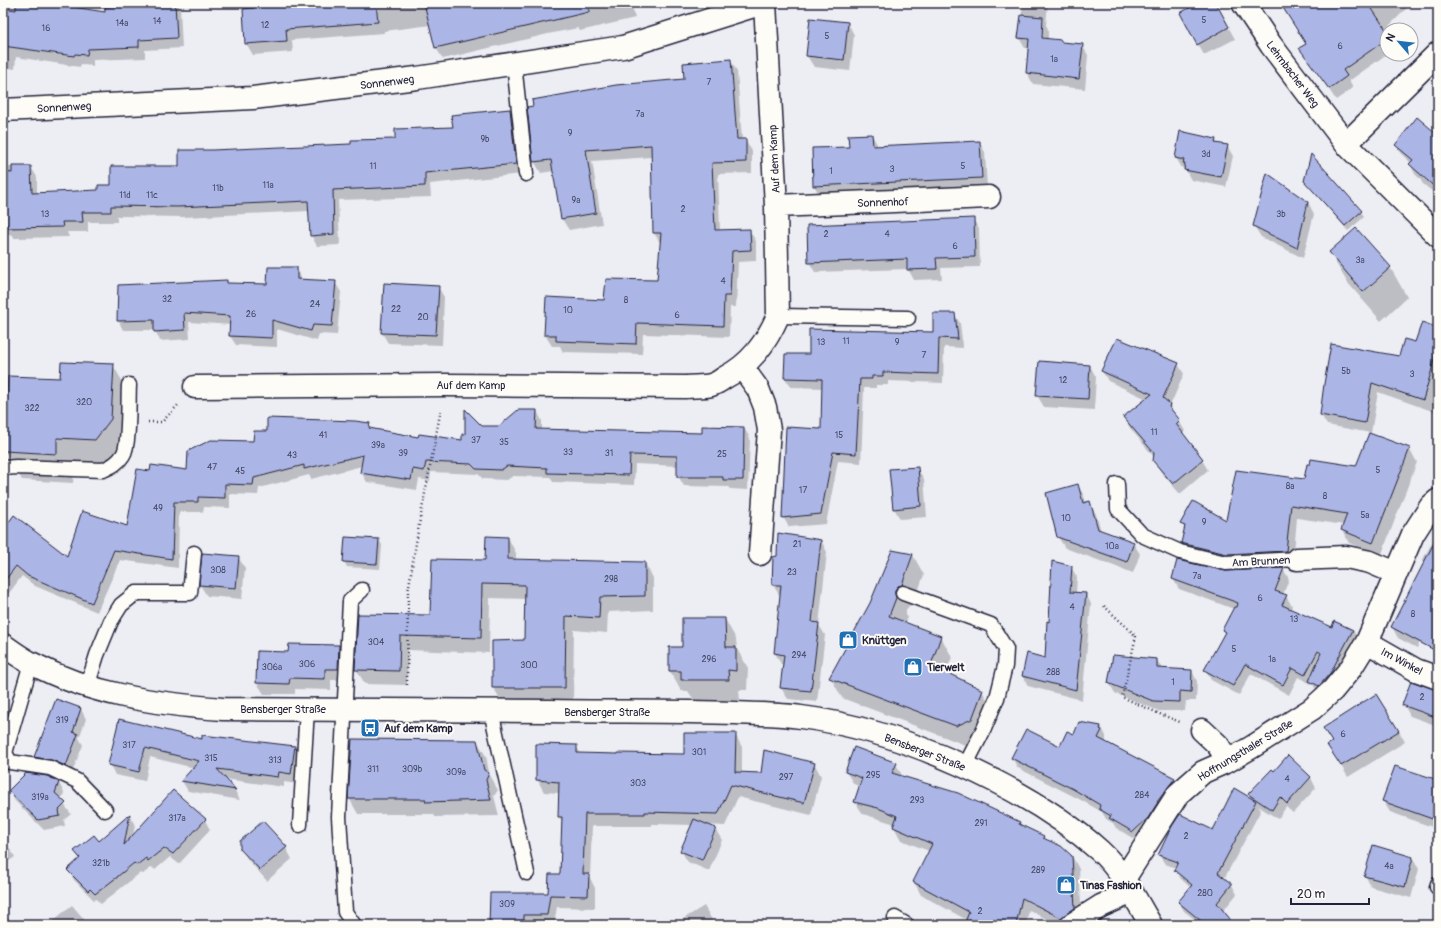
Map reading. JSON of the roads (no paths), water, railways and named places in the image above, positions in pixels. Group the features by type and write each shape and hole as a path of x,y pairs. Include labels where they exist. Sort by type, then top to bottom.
{"street":[{"name":"Sonnenweg","path":"3,110 253,98 417,78 623,47 764,3"},
{"name":"Auf dem Kamp","path":"195,387 446,385 670,387 711,385 742,367 753,358 763,345 778,316 776,206 764,3"},
{"name":"Lehmbacher Weg","path":"1243,3 1270,45 1346,144 1438,236"},
{"path":"1346,144 1438,53"},
{"name":"Sonnenhof","path":"776,206 989,198"},
{"path":"742,367 758,389 765,407 769,430 760,554"},
{"name":"Hoffnungsthaler Straße","path":"1128,886 1178,794 1203,772 1228,761 1312,709 1333,690 1351,668 1367,642 1413,534 1431,506 1438,500"},
{"name":"Am Brunnen","path":"1297,559 1346,557 1370,562 1396,573"},
{"name":"Im Winkel","path":"1367,642 1416,670 1438,678"},
{"name":"Bensberger Straße","path":"3,645 31,663 87,687 127,697 176,705 223,709 700,712 799,717 830,721 873,732 965,766 1012,791 1059,819 1102,852 1128,886 1152,925"},
{"path":"1202,730 1218,745 1228,761"},
{"path":"1071,925 1101,906 1128,886"}],"lane":[{"path":"514,64 526,174"},
{"path":"778,316 908,318"},
{"path":"3,468 16,467 103,470 116,464 124,454 127,444 129,385"},
{"name":"Am Brunnen","path":"1117,484 1118,509 1122,514 1142,535 1180,552 1226,563 1297,559"},
{"path":"87,687 97,655 111,621 122,605 136,593 190,593 194,553"},
{"path":"354,925 345,912 339,817 350,601 362,590"},
{"path":"903,593 990,625 1006,649 1005,666 997,698 983,731 965,766"},
{"path":"31,663 6,753 10,762 50,768 77,781 105,810"},
{"path":"300,825 307,709"},
{"path":"491,711 527,873"}],"place":[{"name":"Knüttgen","path":"848,640"},
{"name":"Tierwelt","path":"913,667"},
{"name":"Auf dem Kamp","path":"370,728"},
{"name":"Tinas Fashion","path":"1066,885"}]}
